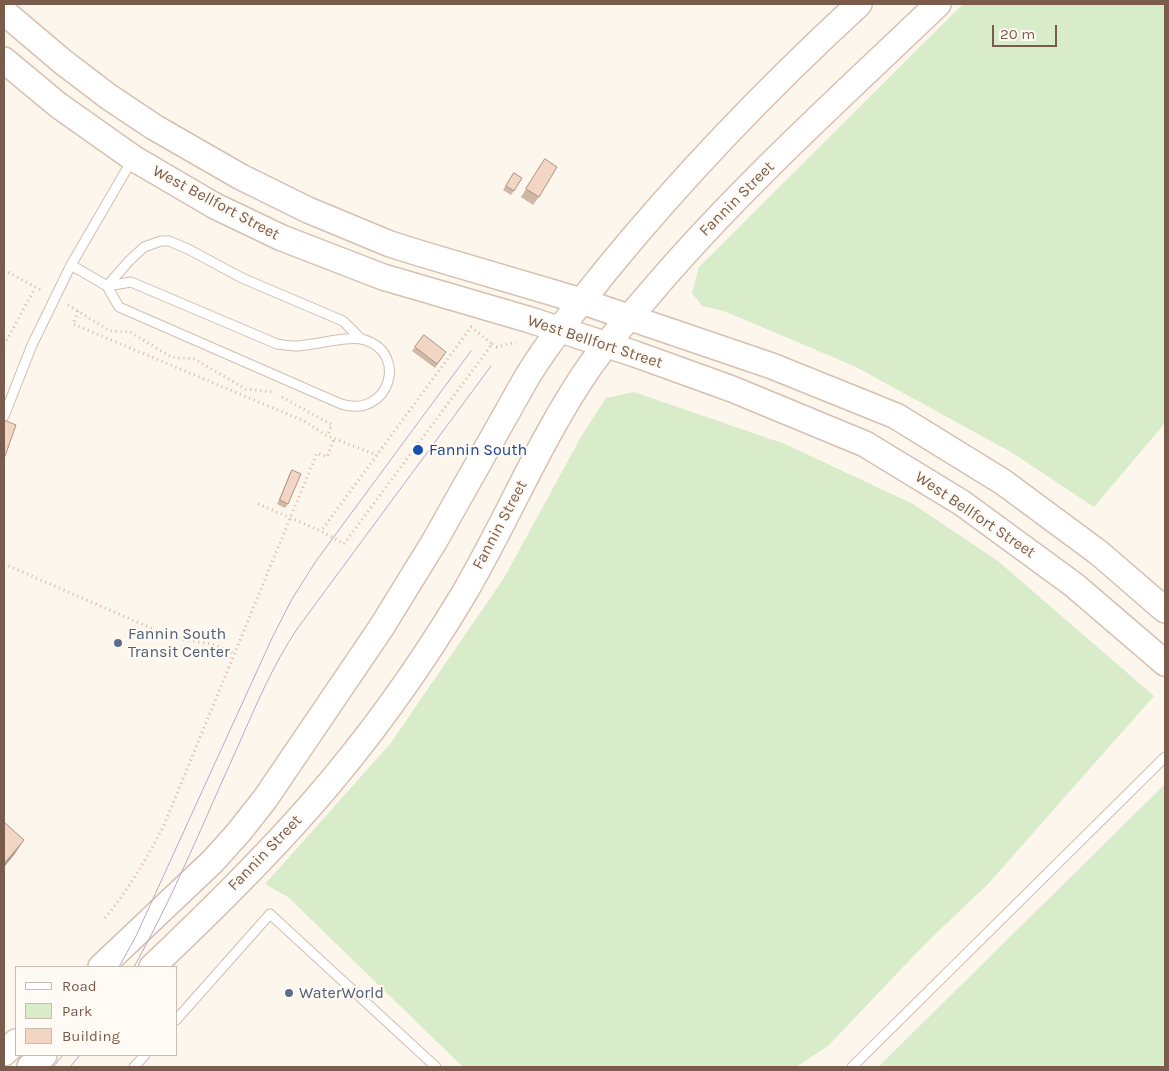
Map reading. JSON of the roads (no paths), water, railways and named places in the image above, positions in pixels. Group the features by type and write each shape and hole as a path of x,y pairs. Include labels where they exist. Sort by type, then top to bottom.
{"main road":[{"name":"Fannin Street","path":"102,966 213,861 265,799 381,628 434,542 513,399 538,358 581,301 666,199 768,92 859,4"},
{"name":"Fannin Street","path":"153,966 258,862 310,806 358,747 401,689 462,596 562,412 607,345 693,244 731,204 938,4"},
{"name":"West Bellfort Street","path":"4,12 70,67 154,128 266,191 346,226 422,254 630,317 777,368 896,416 1003,482 1099,553 1165,610"},
{"name":"West Bellfort Street","path":"4,60 58,105 133,158 215,206 250,224 311,251 392,280 559,329 732,389 865,444 962,502 1074,585 1165,663"},
{"path":"133,158 154,128"},
{"path":"4,1053 15,1043"},
{"path":"30,1067 43,1056"}],"lane":[{"path":"4,416 32,345 71,265 133,158"},
{"path":"107,286 128,261 144,247 161,241 169,242 188,249 242,278 342,321 361,339"},
{"path":"71,265 107,286 119,307 351,408 374,401 388,384 390,369 384,354 373,343 361,339 296,346 277,344 131,282 107,286"},
{"path":"852,1067 1165,757"},
{"path":"178,1018 270,914 436,1067"},
{"path":"134,1067 144,1056"}],"tram line":[{"path":"120,966 136,936 273,636 292,599 316,561 471,351"},
{"path":"135,966 176,885 258,700 288,643 491,366"},
{"path":"53,1067 62,1056"},
{"path":"70,1067 79,1056"}],"place":[{"name":"Fannin South","path":"418,450"},
{"name":"Fannin South Transit Center","path":"118,643"},
{"name":"WaterWorld","path":"289,993"}]}
